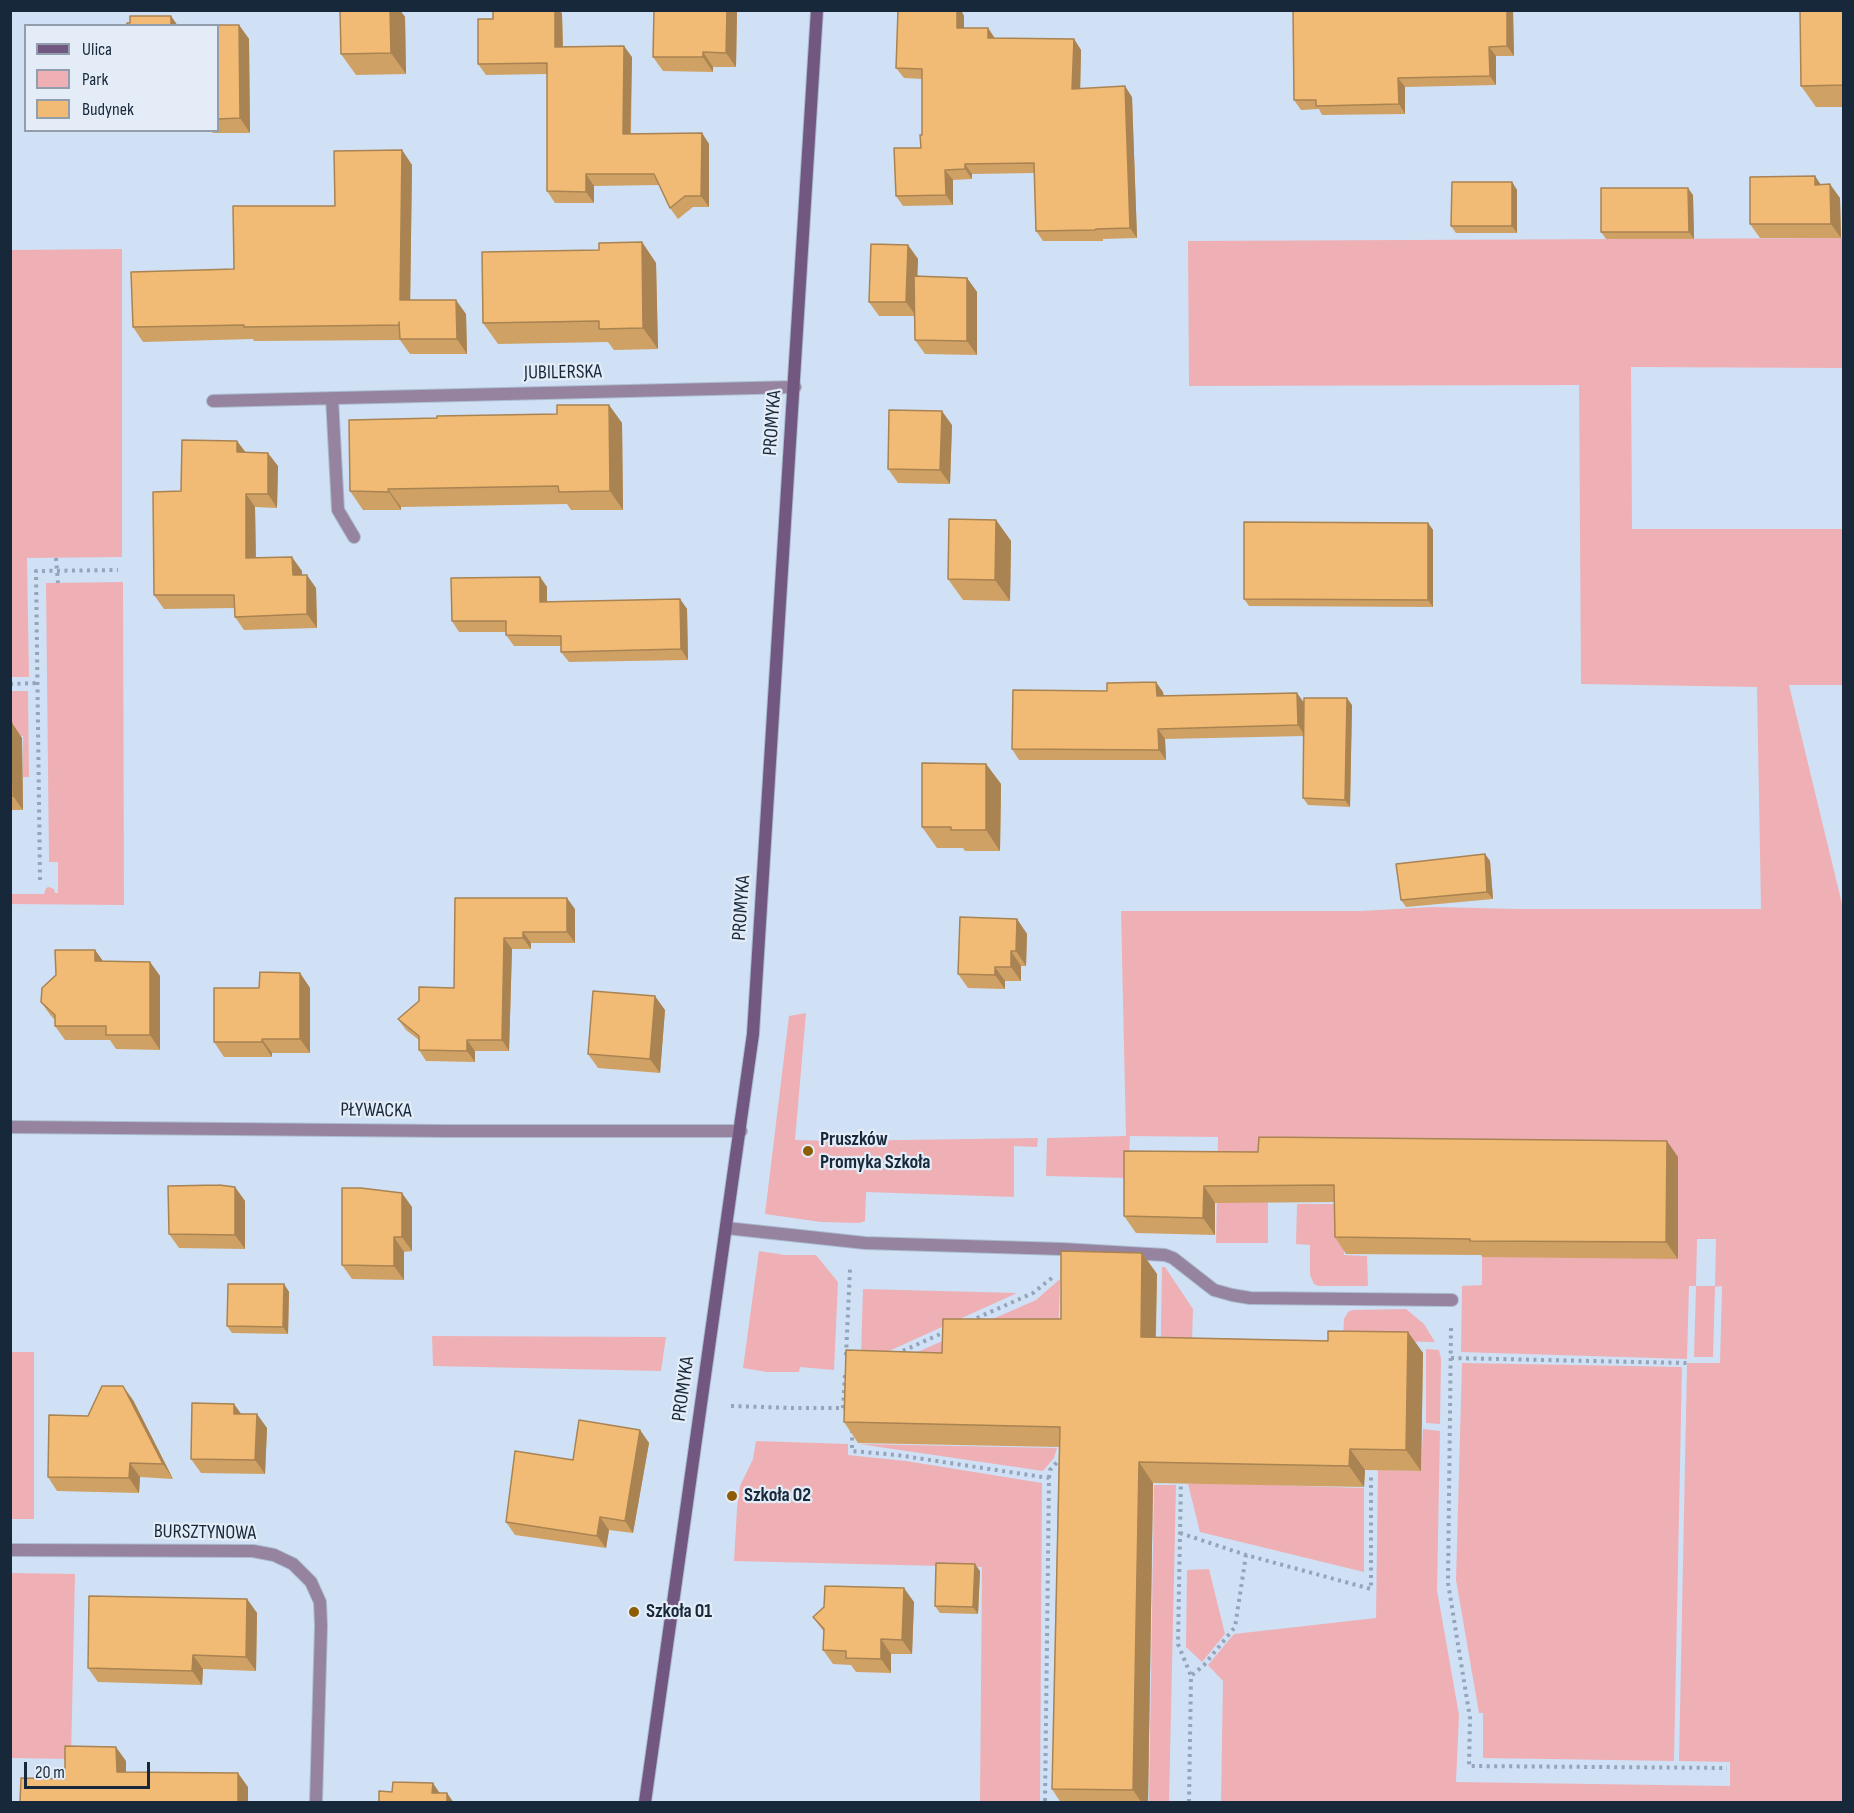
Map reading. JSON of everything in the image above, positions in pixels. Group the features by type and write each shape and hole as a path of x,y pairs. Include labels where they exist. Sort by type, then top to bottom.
{"street":[{"name":"PROMYKA","path":"645,1803 753,1034 817,10"},
{"name":"JUBILERSKA","path":"213,401 795,387"},
{"path":"332,398 338,510 354,537"},
{"name":"PŁYWACKA","path":"10,1127 741,1131"},
{"path":"726,1228 851,1242 1165,1255 1173,1258 1214,1290 1241,1297 1452,1300"},
{"name":"BURSZTYNOWA","path":"10,1550 253,1551 274,1555 293,1564 311,1582 320,1602 316,1803"}],"path":[{"path":"56,558 58,583"},
{"path":"40,880 36,571 118,570"},
{"path":"10,684 38,683"},
{"path":"846,1362 851,1242"},
{"path":"960,1325 1033,1293 1063,1268 1062,1249"},
{"path":"1452,1300 1448,1583 1470,1718 1469,1766 1726,1768"},
{"path":"887,1358 949,1330"},
{"path":"1450,1358 1687,1363"},
{"path":"843,1408 845,1374"},
{"path":"731,1406 852,1408"},
{"path":"852,1429 852,1450 1049,1478"},
{"path":"1045,1803 1049,1478 1050,1470 1058,1461 1070,1461"},
{"path":"1181,1473 1178,1644 1191,1676 1189,1803"},
{"path":"1180,1533 1246,1555 1371,1589 1371,1474"},
{"path":"1191,1676 1204,1665 1235,1627 1246,1555"}],"green space":[{"path":"1843,238 1843,368 1631,367 1632,529 1843,529 1843,685 1789,685 1843,908 1843,1802 1221,1802 1223,1681 1208,1665 1234,1634 1376,1618 1378,1470 1421,1471 1423,1429 1440,1431 1437,1590 1459,1715 1456,1782 1730,1786 1730,1762 1679,1761 1687,1363 1720,1363 1722,1286 1715,1287 1713,1357 1694,1357 1696,1286 1689,1286 1687,1359 1461,1352 1462,1286 1482,1285 1482,1209 1268,1152 1268,1243 1216,1243 1218,1137 1130,1136 1128,1178 1046,1176 1047,1138 1126,1136 1121,911 1361,911 1433,907 1761,909 1757,687 1581,684 1579,385 1189,386 1188,241","holes":["1697,1239 1716,1239 1715,1286 1696,1286"]},
{"path":"122,249 122,557 27,558 29,677 11,677 11,250"},
{"path":"123,582 124,905 11,904 11,894 44,894 46,888 49,887 58,893 58,862 49,862 46,583"},
{"path":"10,691 28,691 29,777 23,777 23,736 11,736"},
{"path":"806,1013 795,1140 1038,1138 1037,1147 1014,1146 1014,1197 866,1192 865,1221 859,1223 821,1222 765,1214 789,1016"},
{"path":"1297,1204 1345,1204 1344,1255 1367,1256 1368,1286 1319,1286 1314,1284 1310,1275 1310,1245 1296,1244"},
{"path":"759,1251 785,1255 816,1255 838,1282 834,1370 800,1367 799,1372 767,1372 743,1368"},
{"path":"1162,1267 1165,1267 1193,1309 1192,1339 1343,1340 1344,1319 1352,1310 1406,1309 1424,1324 1435,1342 1346,1340 1160,1385"},
{"path":"1060,1279 1057,1374 957,1374 881,1368 1036,1300"},
{"path":"863,1289 1017,1293 878,1356 861,1355"},
{"path":"432,1336 666,1337 661,1371 433,1366"},
{"path":"1426,1349 1439,1350 1441,1359 1440,1424 1426,1423"},
{"path":"11,1352 34,1352 34,1519 11,1519"},
{"path":"1462,1363 1682,1367 1674,1761 1483,1758 1483,1713 1479,1713 1456,1580"},
{"path":"756,1441 848,1444 848,1455 906,1461 1042,1483 1040,1802 980,1802 982,1567 734,1561 740,1486 753,1459"},
{"path":"859,1444 1057,1448 1054,1458 1043,1471"},
{"path":"1188,1484 1364,1488 1364,1572 1200,1532"},
{"path":"1154,1485 1176,1485 1169,1802 1149,1802"},
{"path":"1209,1569 1225,1634 1202,1662 1186,1647 1187,1570"},
{"path":"11,1573 75,1574 71,1759 11,1758"}],"building":[{"path":"340,10 390,10 391,53 341,54"},
{"path":"493,10 555,10 555,47 624,46 623,134 702,133 701,196 685,196 670,208 654,174 586,174 586,192 547,191 547,63 478,64 478,19 493,19"},
{"path":"654,10 727,10 726,53 703,52 703,57 653,57"},
{"path":"898,10 957,10 957,28 988,28 988,38 1074,39 1072,89 1125,86 1130,228 1036,231 1034,163 965,164 965,169 945,170 946,195 896,196 894,148 921,148 920,135 922,135 922,69 896,68"},
{"path":"1293,10 1507,10 1507,46 1489,47 1490,76 1398,78 1399,104 1316,106 1316,100 1294,100"},
{"path":"1800,10 1844,10 1844,85 1801,86"},
{"path":"130,16 171,16 171,24 127,24 130,23"},
{"path":"219,25 239,25 240,118 219,119"},
{"path":"402,150 400,300 456,300 457,339 400,339 399,322 399,325 133,327 131,272 234,269 233,206 335,206 334,151"},
{"path":"1815,176 1815,185 1830,184 1831,224 1750,224 1750,177"},
{"path":"1452,182 1512,182 1512,226 1451,226"},
{"path":"1601,188 1688,188 1689,232 1601,232"},
{"path":"642,242 643,328 599,329 599,321 483,323 482,252 599,250 599,243"},
{"path":"871,244 908,245 906,302 869,302"},
{"path":"914,276 967,278 967,341 915,340"},
{"path":"557,405 609,405 610,491 559,492 558,486 388,489 389,492 350,491 349,420 557,414"},
{"path":"889,410 942,411 940,470 888,469"},
{"path":"182,440 237,441 237,452 268,453 268,494 246,494 246,558 292,557 293,575 307,575 307,614 235,617 234,595 154,595 153,492 181,491"},
{"path":"949,519 996,520 995,580 948,579"},
{"path":"1244,522 1428,523 1428,600 1244,599"},
{"path":"540,577 540,602 680,599 681,649 561,652 561,636 506,635 506,621 452,621 451,578"},
{"path":"1156,682 1157,696 1297,693 1298,725 1158,729 1159,750 1012,749 1013,690 1107,691 1107,683"},
{"path":"1304,698 1347,698 1345,800 1303,798"},
{"path":"10,723 12,723 13,796 10,796"},
{"path":"922,763 986,764 986,830 922,827"},
{"path":"1485,854 1487,892 1401,900 1396,864"},
{"path":"455,898 567,898 567,932 523,932 523,938 504,938 502,1040 467,1040 467,1051 419,1050 419,1036 398,1019 419,1001 419,987 454,988"},
{"path":"960,917 1017,919 1016,951 1011,951 1011,967 995,967 995,975 958,974"},
{"path":"55,950 95,950 95,961 150,962 150,1035 106,1035 106,1026 55,1026 55,1015 41,1002 42,988 56,975"},
{"path":"260,972 300,973 300,1039 214,1042 214,988 259,988"},
{"path":"593,991 655,996 650,1059 588,1054"},
{"path":"1259,1137 1667,1141 1666,1242 1470,1241 1470,1239 1335,1237 1334,1185 1204,1186 1203,1218 1124,1216 1124,1151 1258,1152"},
{"path":"168,1186 235,1187 235,1235 169,1234"},
{"path":"342,1188 402,1193 402,1237 394,1237 394,1266 342,1265"},
{"path":"1061,1251 1142,1253 1141,1337 1328,1341 1328,1331 1408,1332 1406,1450 1350,1449 1349,1466 1139,1462 1133,1790 1052,1789 1060,1427 844,1422 846,1350 942,1353 943,1319 1061,1319"},
{"path":"228,1284 284,1284 283,1327 227,1326"},
{"path":"102,1386 123,1386 163,1464 130,1463 129,1478 48,1477 49,1415 88,1416"},
{"path":"192,1403 234,1404 234,1414 257,1414 255,1460 191,1459"},
{"path":"579,1420 640,1430 625,1521 600,1517 597,1536 506,1522 515,1451 573,1460"},
{"path":"936,1563 975,1564 973,1607 935,1606"},
{"path":"825,1586 904,1588 902,1640 881,1639 881,1659 846,1658 846,1651 823,1650 824,1629 813,1617 824,1607"},
{"path":"89,1596 247,1599 246,1657 193,1655 192,1671 88,1668"},
{"path":"65,1746 116,1747 117,1772 238,1773 238,1803 20,1803 21,1778 65,1779"},
{"path":"393,1782 433,1783 432,1793 447,1793 447,1803 379,1803 379,1791 392,1792"}],"place":[{"name":"Pruszków Promyka Szkoła","path":"808,1151"},
{"name":"Szkoła 02","path":"732,1496"},
{"name":"Szkoła 01","path":"634,1612"}]}
